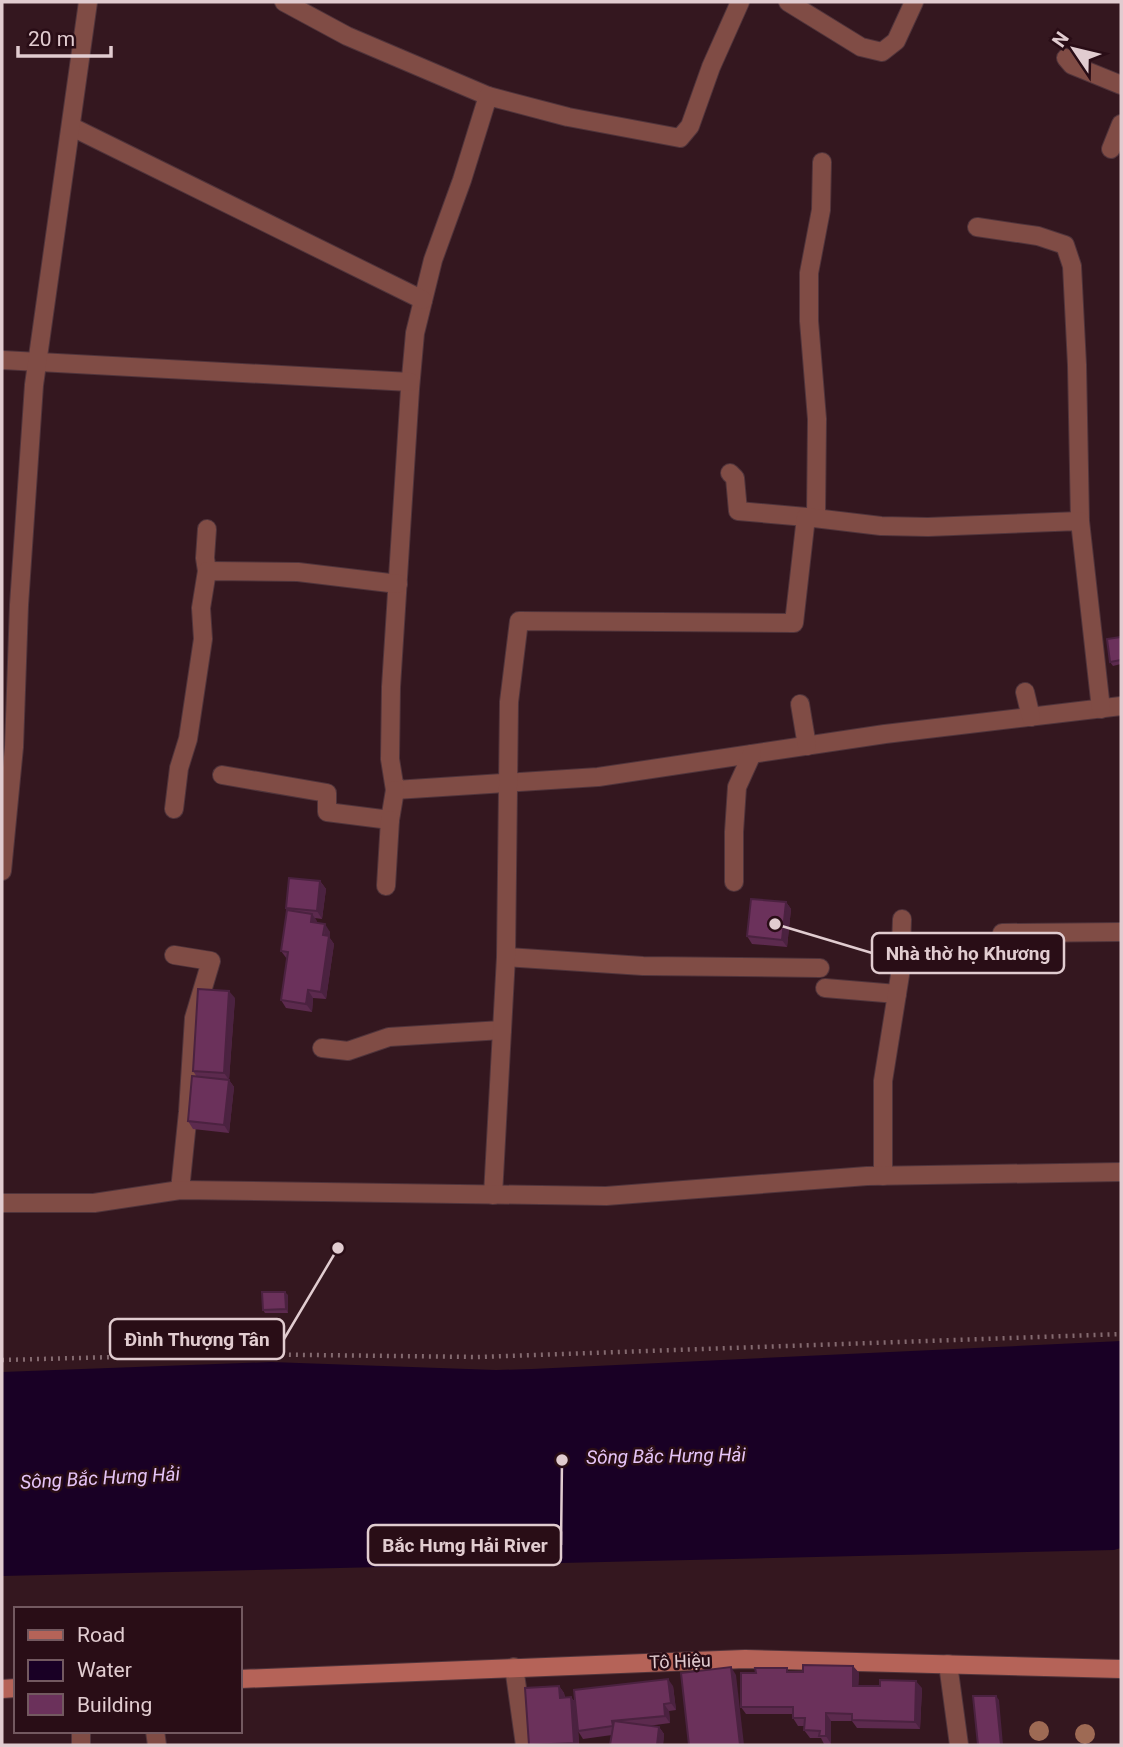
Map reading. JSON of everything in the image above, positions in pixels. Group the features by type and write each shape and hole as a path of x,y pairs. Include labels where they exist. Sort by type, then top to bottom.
{"main road":[{"name":"Tô Hiệu","path":"242,1679 745,1659 1121,1669"}],"street":[{"path":"2,871 14,747 19,606 38,362 88,2"},
{"path":"284,2 348,36 488,96 568,117 680,138 690,125 711,67 740,2"},
{"path":"788,2 861,47 882,52 896,41 914,2"},
{"path":"1066,58 1072,65 1121,85"},
{"path":"386,886 390,820 395,790 390,759 391,687 415,333 433,260 488,96"},
{"path":"1111,149 1121,124"},
{"path":"72,127 423,300"},
{"path":"493,1195 506,957 509,702 519,621 794,623 811,517 817,419 809,321 809,273 821,210 822,162"},
{"path":"976,227 1038,236 1065,245 1073,266 1080,521 1101,709"},
{"path":"2,360 410,382"},
{"path":"730,473 735,478 738,511 881,526 928,527 1080,521"},
{"path":"174,809 179,768 188,739 202,639 201,608 207,571 207,529"},
{"path":"207,571 298,572 398,584"},
{"path":"1025,692 1031,717"},
{"path":"800,704 807,746"},
{"path":"395,790 598,777 807,746 1121,706"},
{"path":"734,882 737,787 752,754"},
{"path":"222,775 327,793 327,812 390,820"},
{"path":"883,1176 883,1081 897,994 902,919"},
{"path":"1002,933 1121,932"},
{"path":"174,956 211,961 194,1018 180,1190"},
{"path":"506,957 643,966 820,968"},
{"path":"825,988 897,994"},
{"path":"322,1048 348,1051 389,1037 502,1030"},
{"path":"2,1203 94,1203 180,1190 606,1196 883,1176 1121,1172"},
{"path":"948,1664 959,1745"},
{"path":"514,1667 525,1745"}],"path":[{"path":"2,1360 227,1354 477,1357 1121,1334"}],"water":[{"name":"Sông Bắc Hưng Hải","path":"1121,1341 1121,1548 1114,1550 2,1576 2,1372 271,1362 496,1370"}],"building":[{"path":"1121,637 1121,660 1110,662 1107,639"},
{"path":"289,878 320,881 317,911 286,908"},
{"path":"751,899 786,902 782,940 747,936"},
{"path":"287,910 312,914 311,922 325,924 323,935 329,936 321,992 308,990 306,1004 281,1000 288,952 281,951"},
{"path":"198,989 229,991 224,1073 193,1071"},
{"path":"192,1076 229,1080 224,1125 188,1121"},
{"path":"262,1292 285,1292 286,1309 263,1310"},
{"path":"803,1665 853,1666 853,1686 880,1686 880,1680 916,1681 915,1722 852,1720 852,1714 826,1713 826,1736 819,1736 820,1731 804,1730 805,1718 793,1718 793,1707 741,1707 741,1673 756,1673 755,1668 787,1668 787,1672 803,1672"},
{"path":"731,1667 740,1745 689,1745 681,1673"},
{"path":"668,1679 671,1703 664,1704 665,1716 612,1721 613,1726 578,1731 574,1690"},
{"path":"559,1686 560,1698 571,1697 574,1743 529,1745 525,1688"},
{"path":"973,1696 996,1696 1001,1745 978,1745"},
{"path":"614,1721 659,1727 657,1745 610,1745"}],"place":[{"name":"Nhà thờ họ Khương","path":"775,924"},
{"name":"Đình Thượng Tân","path":"338,1248"},
{"name":"Bắc Hưng Hải River","path":"562,1460"}]}
